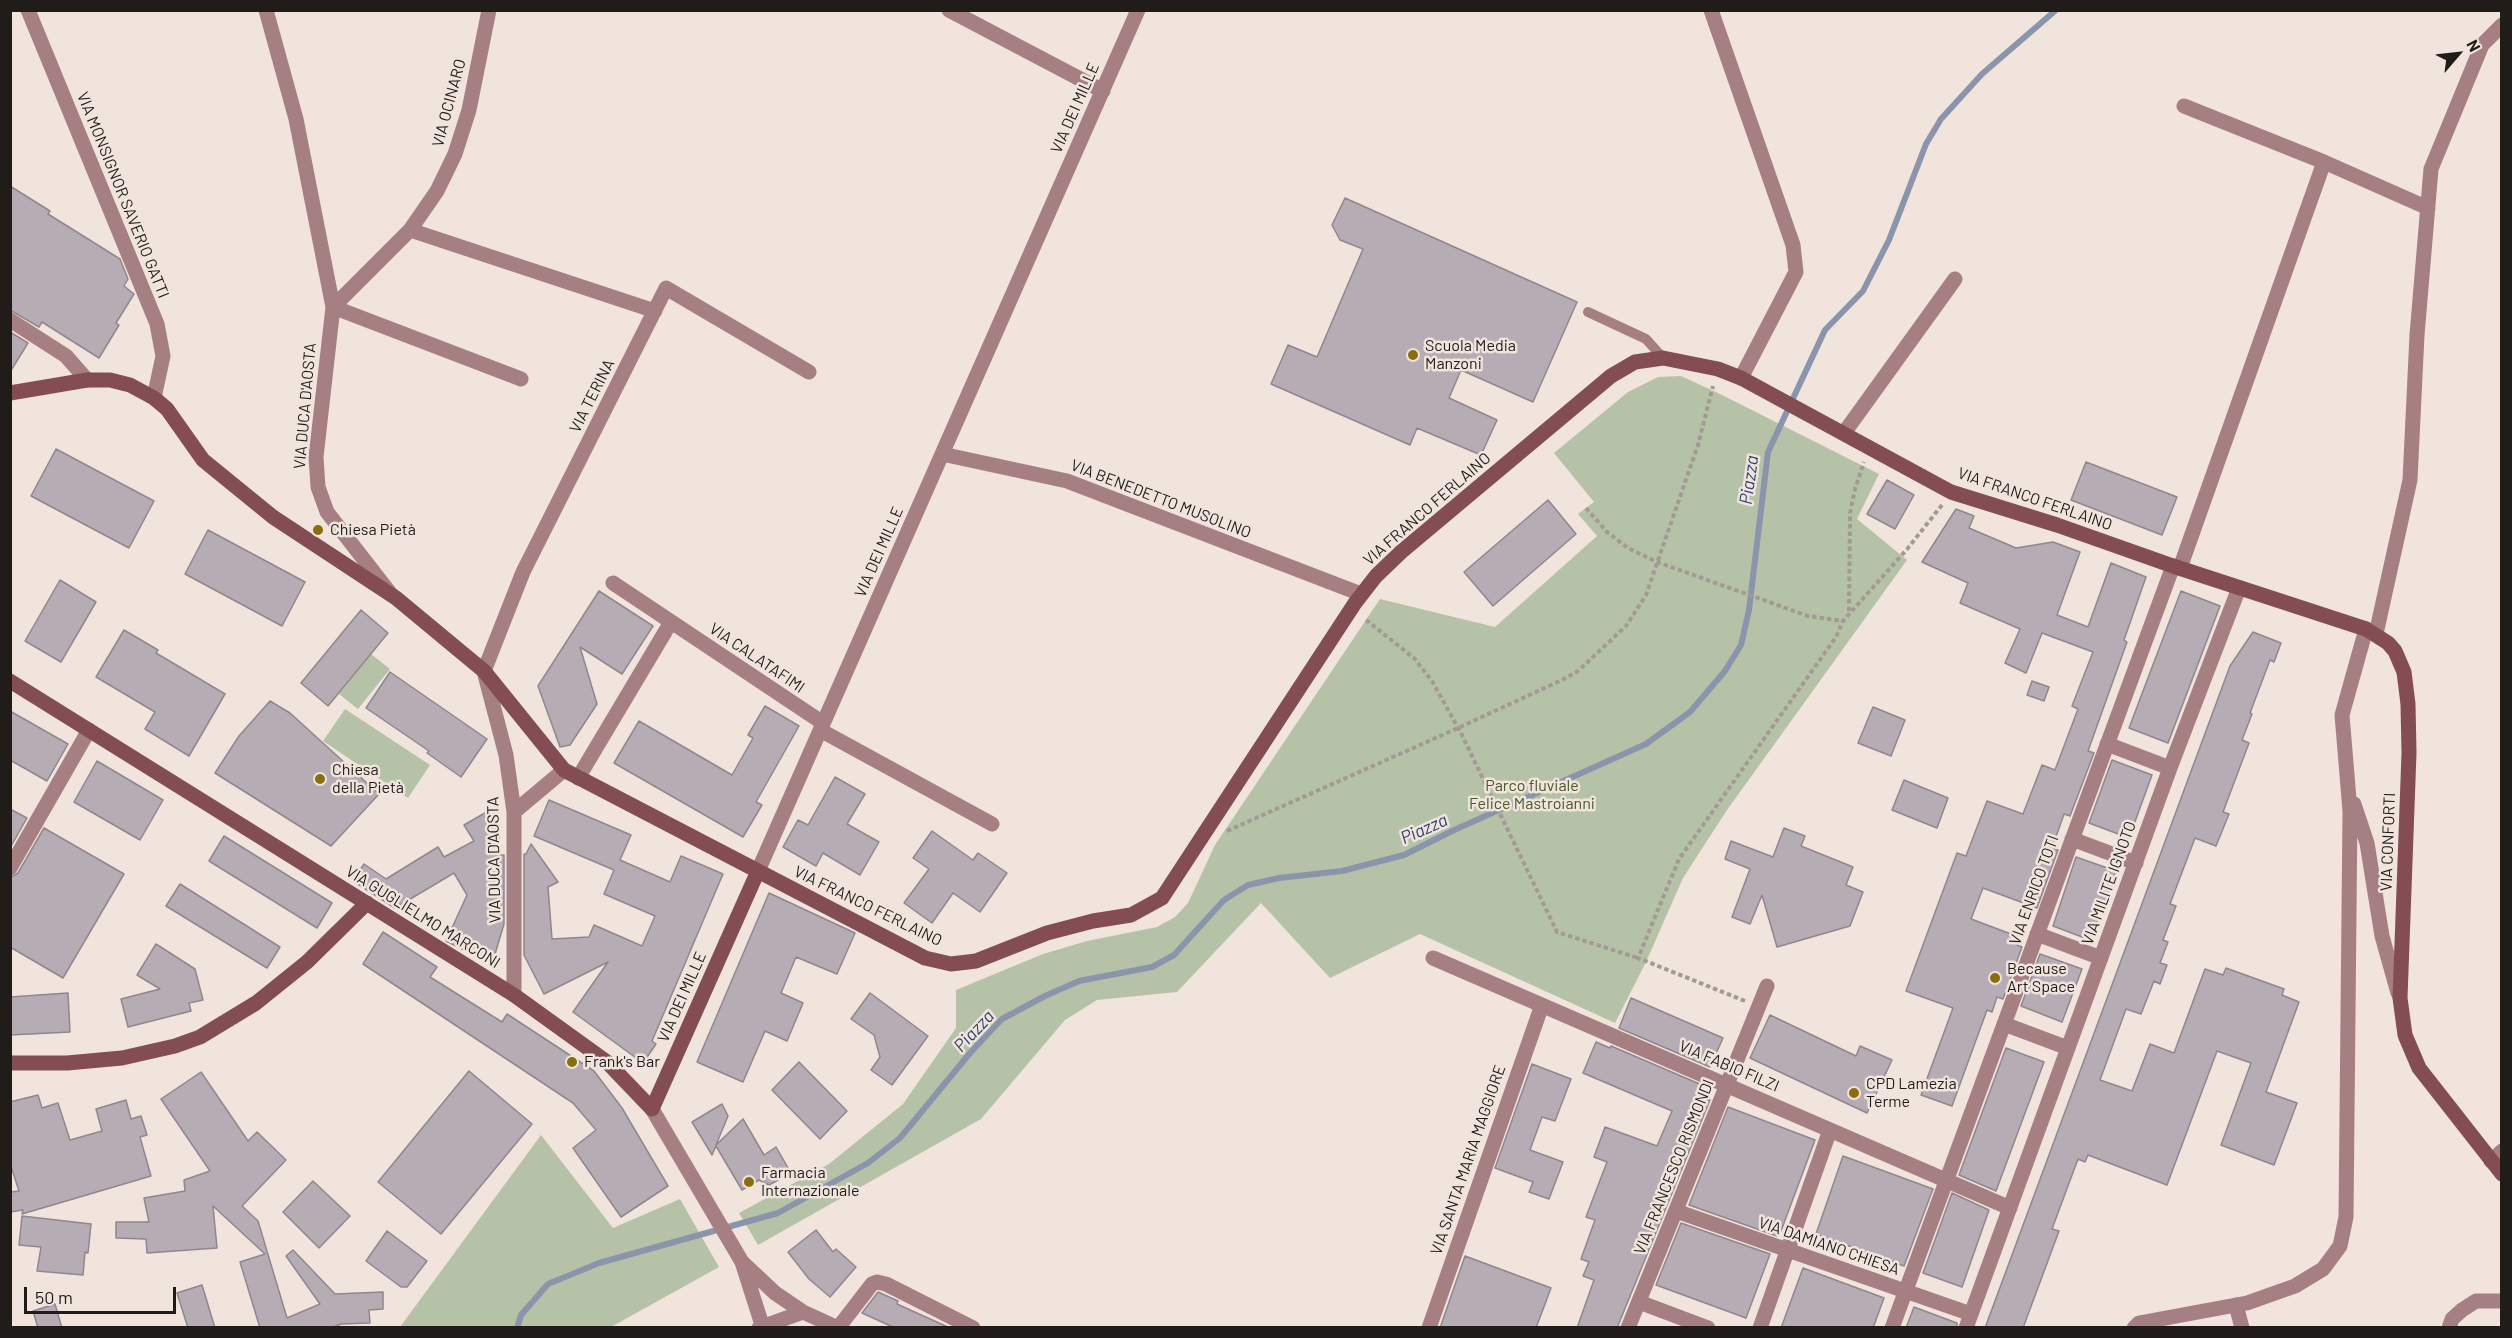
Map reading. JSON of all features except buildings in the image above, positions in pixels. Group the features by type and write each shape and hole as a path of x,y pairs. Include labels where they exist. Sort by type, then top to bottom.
{"main road":[{"name":"VIA FRANCO FERLAINO","path":"564,770 925,958 951,964 976,961 1047,933 1093,921 1131,915 1162,897 1183,868 1207,826 1361,594 1376,576 1401,552 1611,376 1635,362 1663,358 1718,369 1742,378 1951,492 2057,525 2239,588"},
{"path":"10,393 87,380 110,380 130,385 154,398 167,409 203,460 273,517 392,595"},
{"name":"VIA CONFORTI","path":"2239,588 2371,631 2388,643 2400,662 2404,672 2408,704 2409,753 2400,998 2405,1035 2419,1068 2496,1156 2502,1174"},
{"name":"VIA DUCA D'AOSTA","path":"392,595 484,671"},
{"path":"484,671 564,770"},
{"name":"VIA GUGLIELMO MARCONI","path":"10,681 514,995 607,1062 652,1109"},
{"name":"VIA DEI MILLE","path":"652,1109 758,871"},
{"path":"10,1063 67,1064 122,1058 175,1046 200,1037 256,1003 307,962 367,903"}],"street":[{"name":"VIA MONSIGNOR SAVERIO GATTI","path":"28,10 157,324 163,356 154,398"},
{"name":"VIA DUCA D'AOSTA","path":"266,10 296,119 333,307 316,457 318,487 327,512 392,595"},
{"name":"VIA OCINARO","path":"333,307 410,230 436,191 455,154 469,110 489,10"},
{"path":"949,10 1102,91"},
{"name":"VIA DEI MILLE","path":"758,871 1138,10"},
{"path":"1711,10 1793,244 1796,272 1742,378"},
{"path":"2134,1328 2139,1323 2182,1322 2295,1286 2323,1269 2340,1246 2346,1217 2350,823 2342,715 2371,631 2410,480 2417,335 2431,169 2482,45 2502,25"},
{"path":"2184,106 2324,162 2428,208"},
{"name":"VIA ENRICO TOTI","path":"1892,1328 2107,744 2177,567 2324,162"},
{"path":"410,230 655,311"},
{"path":"1844,433 1955,279"},
{"name":"VIA TERINA","path":"484,671 523,572 666,288 809,372"},
{"path":"333,307 521,379"},
{"path":"10,320 66,356 87,380"},
{"name":"VIA BENEDETTO MUSOLINO","path":"942,454 1067,482 1361,594"},
{"name":"VIA CALATAFIMI","path":"613,583 821,727 992,824"},
{"name":"VIA MILITE IGNOTO","path":"1969,1321 2170,768 2239,588"},
{"path":"578,778 671,622"},
{"name":"VIA DUCA D'AOSTA","path":"484,671 506,755 514,812 514,995"},
{"path":"10,868 90,730"},
{"path":"2107,744 2170,768"},
{"path":"514,812 564,770"},
{"path":"2346,778 2367,843 2382,936 2400,998"},
{"path":"2072,839 2136,862"},
{"path":"2037,934 2101,958"},
{"name":"VIA FABIO FILZI","path":"1433,958 2010,1208"},
{"name":"VIA FRANCESCO RISMONDI","path":"1628,1328 1767,986"},
{"name":"VIA SANTA MARIA MAGGIORE","path":"1429,1328 1542,1005"},
{"path":"2004,1024 2068,1048"},
{"name":"VIA GUGLIELMO MARCONI","path":"652,1109 742,1262"},
{"path":"1760,1328 1830,1130"},
{"name":"VIA DAMIANO CHIESA","path":"1676,1211 1906,1291 1969,1321"},
{"path":"742,1262 762,1327 803,1312"},
{"path":"742,1262 775,1293 803,1312 838,1328 872,1284 877,1282 886,1284 973,1328"},
{"path":"2449,1328 2452,1319 2476,1301 2502,1301"},
{"path":"1639,1302 1708,1328"},
{"path":"2236,1305 2242,1328"}],"lane":[{"path":"1588,312 1646,339 1663,358"}],"path":[{"path":"1223,833 1458,728 1578,671 1626,626 1637,613 1646,595 1698,445 1718,369"},
{"path":"1849,612 1850,513 1855,489 1870,446"},
{"path":"1638,958 1679,859 1836,637 1849,612 1908,548 1951,492"},
{"path":"1586,508 1607,532 1628,548 1657,562 1808,615 1843,621"},
{"path":"1366,620 1414,658 1432,681 1462,735 1557,932 1638,958 1759,1007"}],"green space":[{"name":"Parco fluviale Felice Mastroianni","path":"1681,376 1879,474 1857,519 1907,560 1727,810 1683,878 1646,962 1615,1023 1420,934 1330,978 1261,903 1177,992 1097,1000 1065,1020 981,1119 758,1245 739,1213 829,1164 903,1104 956,1028 956,990 1043,954 1087,941 1157,927 1175,917 1188,903 1215,845 1380,599 1495,627 1597,536 1578,514 1594,502 1554,453 1628,392 1658,377"},
{"path":"371,654 390,669 358,709 339,694"},
{"path":"345,709 430,765 408,798 323,741"},
{"path":"541,1135 613,1228 680,1199 719,1267 611,1327 400,1327"}],"waterway":[{"name":"Piazza","path":"517,1328 521,1315 548,1284 599,1263 778,1213 868,1163 900,1138 970,1053 1002,1019 1079,981 1152,967 1174,955 1224,900 1248,885 1279,878 1342,871 1404,855 1452,831 1646,744 1690,712 1725,671 1741,645 1749,610 1768,452 1825,330 1863,291 1889,240 1926,144 1941,119 1982,74 2056,10"}],"place":[{"name":"Scuola Media Manzoni","path":"1413,355"},
{"name":"Chiesa Pietà","path":"318,530"},
{"name":"Chiesa della Pietà","path":"320,779"},
{"name":"Because Art Space","path":"1995,978"},
{"name":"Frank's Bar","path":"572,1062"},
{"name":"CPD Lamezia Terme","path":"1854,1093"},
{"name":"Farmacia Internazionale","path":"749,1182"}]}
